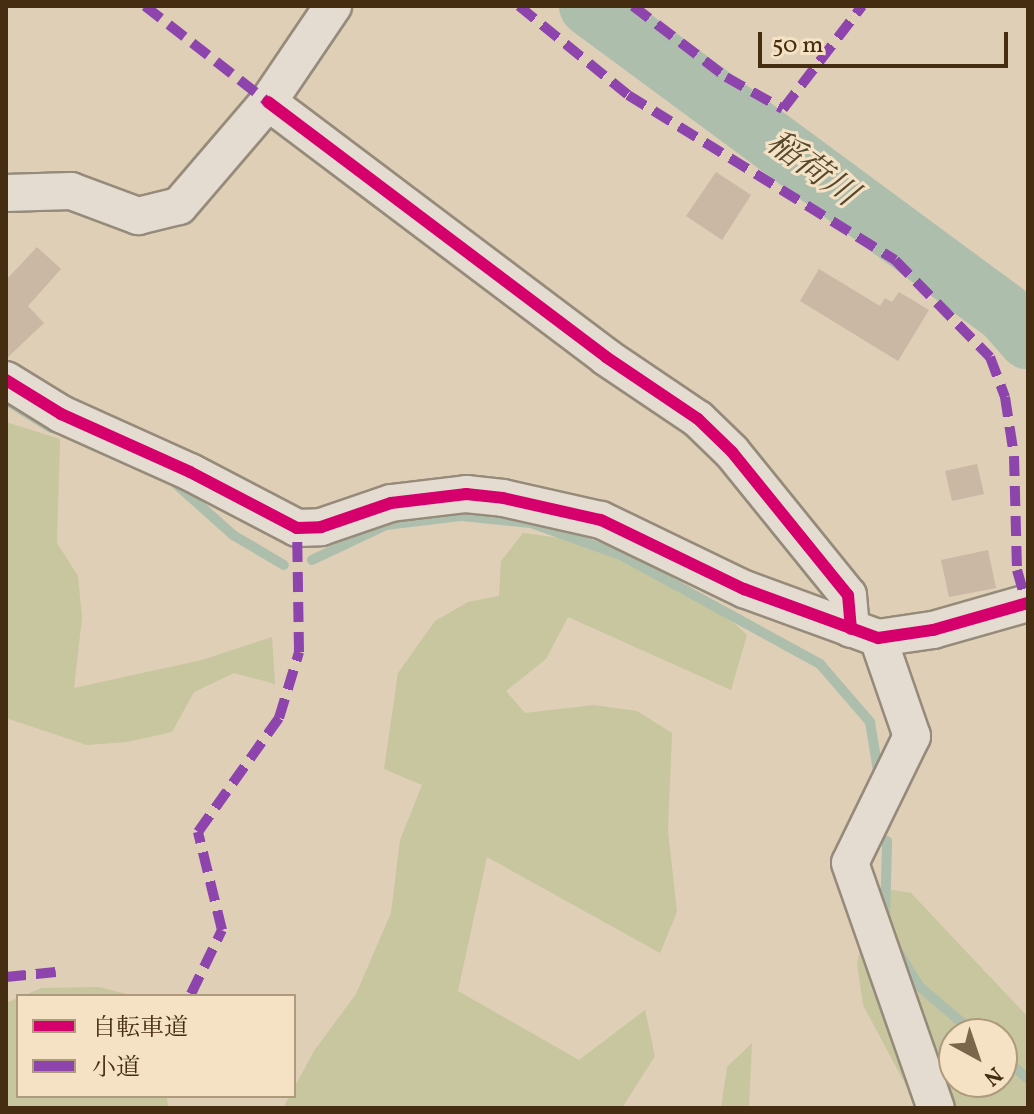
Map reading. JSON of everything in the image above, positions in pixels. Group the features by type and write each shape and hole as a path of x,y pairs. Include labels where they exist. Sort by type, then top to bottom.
{"street":[{"path":"6,193 71,191 138,216 167,212 179,206 268,102 333,6"},
{"path":"268,102 606,357 698,419 732,452 848,595 912,736 850,863 936,1108"},
{"path":"6,380 61,414 190,472 297,528 321,527 391,503 466,494 543,503 601,520 744,589 864,634 933,630 1026,603"}],"green space":[{"path":"6,422 60,439 57,543 78,576 82,618 74,688 202,660 272,637 275,684 234,673 194,692 172,732 127,742 87,745 6,718"},
{"path":"523,533 574,540 708,599 747,635 731,690 568,617 546,659 506,691 525,713 594,705 637,711 672,733 668,831 677,912 660,953 487,857 458,991 579,1060 645,1010 655,1056 622,1108 283,1108 288,1098 296,1098 296,1084 314,1051 356,994 391,913 400,840 422,785 384,769 398,673 435,621 468,602 499,596 501,561"},
{"path":"876,887 911,893 1028,1017 1028,1108 918,1108 863,1005 857,963"},
{"path":"99,987 126,994 28,994 41,988"},
{"path":"16,999 16,1098 167,1098 168,1108 6,1108 6,1003"},
{"path":"752,1043 749,1108 721,1108 727,1067"}],"building":[{"path":"716,172 751,195 722,240 686,216"},
{"path":"37,247 61,269 28,306 44,323 6,359 6,280"},
{"path":"819,269 880,306 885,298 892,302 899,292 929,310 898,361 800,301"},
{"path":"977,464 984,494 952,501 945,471"},
{"path":"988,550 996,588 949,597 941,560"}],"waterway":[{"name":"稲荷川","path":"589,6 1005,313 1028,339"},
{"path":"6,400 51,428"},
{"path":"175,483 233,535 284,565"},
{"path":"312,560 386,525 462,516 531,523 621,555 820,664 870,722 879,777"},
{"path":"885,920 887,841"},
{"path":"896,948 919,986 956,1018"},
{"path":"1018,1071 1028,1079"}],"marked path":[{"path":"145,6 268,102"},
{"path":"519,6 628,95 895,260 990,357 1005,397 1014,456 1017,570 1028,608"},
{"path":"633,6 726,77 783,109 862,6"},
{"path":"191,994 222,930 198,832 279,718 299,652 297,528"},
{"path":"6,977 56,972"}],"cycle path":[{"path":"268,102 606,357 698,419 732,452 848,595 851,629"},
{"path":"6,380 61,414 190,472 297,528 321,527 391,503 466,494 503,498 601,520 744,589 878,638 933,630 1028,603"}]}
